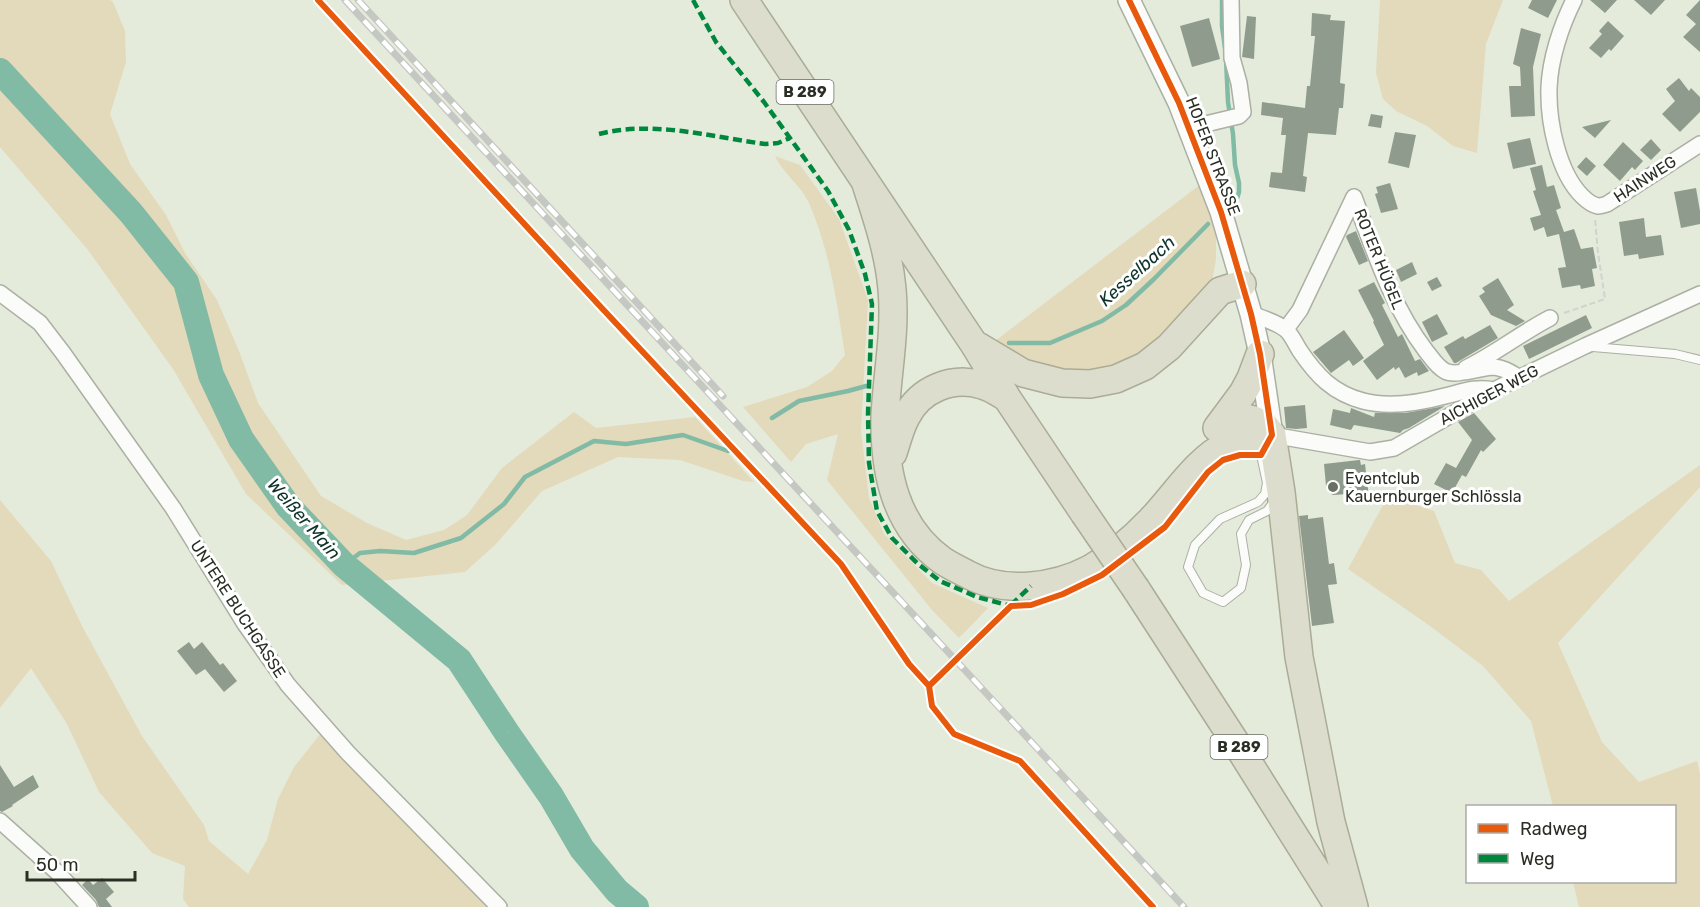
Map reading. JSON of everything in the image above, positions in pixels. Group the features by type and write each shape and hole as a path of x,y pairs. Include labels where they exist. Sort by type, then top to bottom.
{"highway":[{"name":"B 289","path":"744,0 1136,589 1339,907"},
{"path":"866,183 882,232 892,290 892,347 885,417 888,468 900,511 914,534 943,561 977,579 1004,585 1030,586 1062,581 1090,568 1125,543 1150,521 1210,456 1227,446 1272,435"},
{"path":"974,344 1023,373 1033,376 1062,383 1090,384 1116,379 1144,366 1169,347 1220,291 1242,284"},
{"path":"1181,485 1243,393 1260,354"},
{"path":"888,468 905,418 917,399 935,387 959,381 983,385 1007,398"},
{"path":"1221,423 1240,417 1254,420 1264,425 1272,435 1281,492 1299,657 1331,822 1354,907"}],"street":[{"name":"HOFER STRASSE","path":"1129,0 1179,103 1221,212 1251,314 1260,354 1272,435"},
{"path":"1189,128 1239,116 1243,112 1239,83 1232,58 1231,0"},
{"name":"HAINWEG","path":"1574,0 1559,38 1551,68 1549,90 1556,144 1563,167 1574,188 1596,206 1607,204 1700,144"},
{"name":"ROTER HÜGEL","path":"1286,329 1300,310 1354,197 1387,282 1409,327 1443,370 1448,373 1457,372"},
{"name":"UNTERE BUCHGASSE","path":"0,293 40,323 63,353 173,508 245,624 288,685 348,753 498,907"},
{"name":"AICHIGER WEG","path":"1272,435 1370,452 1394,448 1494,390 1700,294"},
{"path":"1251,314 1286,329 1322,380 1338,391 1363,401 1395,405 1473,389 1494,390"},
{"path":"1457,372 1477,363 1550,318"},
{"path":"1457,372 1492,367 1507,370 1520,378"},
{"path":"0,821 57,872 89,907"}],"lane":[{"path":"1585,346 1675,354 1700,360"},
{"path":"1272,435 1261,455 1267,483 1265,494 1258,502 1220,519 1195,545 1188,567 1203,593 1223,602 1240,588 1246,565 1240,534 1249,520 1267,511 1281,492"}],"path":[{"path":"1550,318 1605,299 1595,224 1596,206"}],"shaded area":[{"path":"0,0 110,0 113,2 125,31 126,62 110,114 130,164 166,215 185,253 217,300 258,403 321,496 367,523 406,540 444,530 467,515 502,468 574,412 596,428 695,417 754,482 743,481 680,460 618,457 542,491 496,544 465,572 342,585 246,494 173,369 88,250 0,147"},
{"path":"1380,0 1503,0 1486,44 1477,153 1453,146 1427,126 1396,111 1383,99 1376,73"},
{"path":"775,156 800,165 839,219 868,300 861,430 869,498 884,534 932,583 988,608 959,638 932,610 827,480 838,434 806,444 791,462 743,407 807,387 832,371 845,355 832,277 816,219 805,195"},
{"path":"1201,184 1216,228 1216,259 1212,282 1147,356 1075,377 1039,369 991,344"},
{"path":"1700,465 1700,487 1558,643 1602,742 1639,782 1697,761 1700,774 1700,907 1579,907 1573,883 1676,883 1676,805 1553,805 1531,721 1483,666 1348,569 1388,496 1434,511 1455,563 1481,570 1509,601"},
{"path":"0,500 51,561 81,624 142,736 204,825 209,841 248,874 267,840 278,799 294,767 322,732 494,907 189,907 183,899 185,866 152,853 99,792 67,724 31,668 0,708"}],"building":[{"path":"1532,0 1557,0 1548,18 1528,8"},
{"path":"1590,0 1617,0 1605,13"},
{"path":"1634,0 1665,0 1651,15"},
{"path":"1700,0 1700,52 1683,37 1696,24 1686,15"},
{"path":"1312,13 1331,15 1330,20 1345,21 1340,83 1345,84 1343,108 1339,108 1336,135 1308,133 1303,176 1307,177 1305,192 1269,187 1271,172 1282,173 1286,135 1281,135 1283,118 1261,115 1262,102 1305,108 1307,86 1310,86 1315,36 1311,36"},
{"path":"1247,16 1256,17 1254,59 1242,57"},
{"path":"1209,18 1220,59 1192,67 1180,26"},
{"path":"1608,21 1624,36 1611,51 1609,49 1601,58 1589,48 1602,34 1599,31"},
{"path":"1521,28 1541,34 1533,67 1535,116 1511,117 1509,86 1521,86 1520,67 1513,64"},
{"path":"1679,78 1689,91 1691,88 1700,97 1700,112 1680,132 1662,114 1675,101 1666,89"},
{"path":"1371,114 1383,116 1381,128 1368,126"},
{"path":"1611,120 1595,138 1582,127"},
{"path":"1395,132 1416,135 1409,168 1388,163"},
{"path":"1530,138 1536,164 1513,169 1507,143"},
{"path":"1651,139 1661,150 1651,160 1640,150"},
{"path":"1623,142 1643,161 1635,170 1632,167 1620,181 1603,165"},
{"path":"1586,157 1596,166 1587,176 1577,167"},
{"path":"1542,165 1547,187 1554,185 1561,208 1556,210 1564,232 1574,229 1581,249 1593,247 1597,268 1592,269 1595,286 1581,289 1580,285 1562,288 1558,268 1566,267 1559,234 1547,237 1544,227 1534,231 1530,218 1541,215 1533,191 1536,190 1530,168"},
{"path":"1390,183 1398,209 1381,213 1375,194 1378,193 1376,187"},
{"path":"1696,188 1700,224 1681,228 1674,192"},
{"path":"1644,218 1646,237 1661,235 1664,255 1639,259 1638,254 1624,256 1619,222"},
{"path":"1356,231 1368,261 1359,265 1346,237"},
{"path":"1412,262 1417,274 1401,282 1396,270"},
{"path":"1437,277 1442,286 1432,291 1427,282"},
{"path":"1498,278 1514,305 1507,310 1525,321 1516,326 1491,315 1479,296 1485,292 1482,288"},
{"path":"1374,282 1385,303 1382,305 1398,337 1402,334 1415,361 1420,359 1429,371 1418,376 1417,372 1405,378 1399,367 1395,370 1394,367 1377,380 1363,361 1384,345 1358,290"},
{"path":"1437,314 1448,334 1432,342 1422,322"},
{"path":"1586,315 1592,328 1529,359 1523,346"},
{"path":"1490,325 1498,338 1454,363 1444,347 1463,336 1465,339"},
{"path":"1344,330 1364,358 1353,366 1349,360 1331,373 1313,352"},
{"path":"1305,405 1307,428 1286,428 1284,407"},
{"path":"1445,406 1400,433 1354,425 1351,430 1330,425 1333,409 1350,413 1351,408 1374,417 1375,413 1405,413"},
{"path":"1474,413 1496,439 1483,452 1481,450 1466,477 1462,475 1452,493 1434,484 1446,463 1456,468 1472,440 1458,422"},
{"path":"1360,460 1361,465 1365,464 1370,505 1350,500 1349,494 1333,495 1326,486 1324,464"},
{"path":"1308,515 1308,519 1323,517 1329,564 1334,563 1337,584 1328,585 1334,623 1312,626 1299,516"},
{"path":"189,642 194,649 202,642 220,665 223,663 237,681 224,692 205,669 196,675 177,651"},
{"path":"0,765 14,787 33,775 39,787 2,812 0,811"},
{"path":"102,878 114,892 106,899 112,907 99,907 96,900 82,885 88,879 93,885"}],"waterway":[{"name":"Kesselbach","path":"1222,0 1225,48"},
{"name":"Kesselbach","path":"1226,59 1228,102 1239,183 1235,205"},
{"name":"Weißer Main","path":"0,71 131,213 186,282 211,375 241,439 288,506 344,565 459,660 551,796 582,849 617,891 636,907"},
{"name":"Kesselbach","path":"1009,343 1050,343 1102,321 1126,305 1208,224"},
{"name":"Kesselbach","path":"772,418 799,401 866,386"},
{"name":"Kesselbach","path":"344,565 360,553 380,551 414,553 461,538 504,504 525,477 594,441 626,444 683,435 728,451"}],"railway":[{"path":"345,0 1184,907"},
{"path":"358,0 723,396"}],"marked path":[{"path":"693,0 716,42 764,102 828,191 849,230 865,274 872,304 868,414 869,463 877,511 892,538 917,563 940,581 977,597 1015,606"},
{"path":"599,134 619,130 661,129 765,144 778,143 790,138"},
{"path":"1011,605 1031,586"}],"cycle path":[{"path":"318,0 841,564 909,664 929,686 932,706 954,734 1020,761 1153,907"},
{"path":"929,686 1011,606 1031,605 1063,594 1102,575 1165,527 1208,472 1223,460 1240,455 1261,455 1272,435 1260,354 1251,314 1221,212 1179,103 1129,0"}],"place":[{"name":"Eventclub Kauernburger Schlössla","path":"1333,487"}]}
